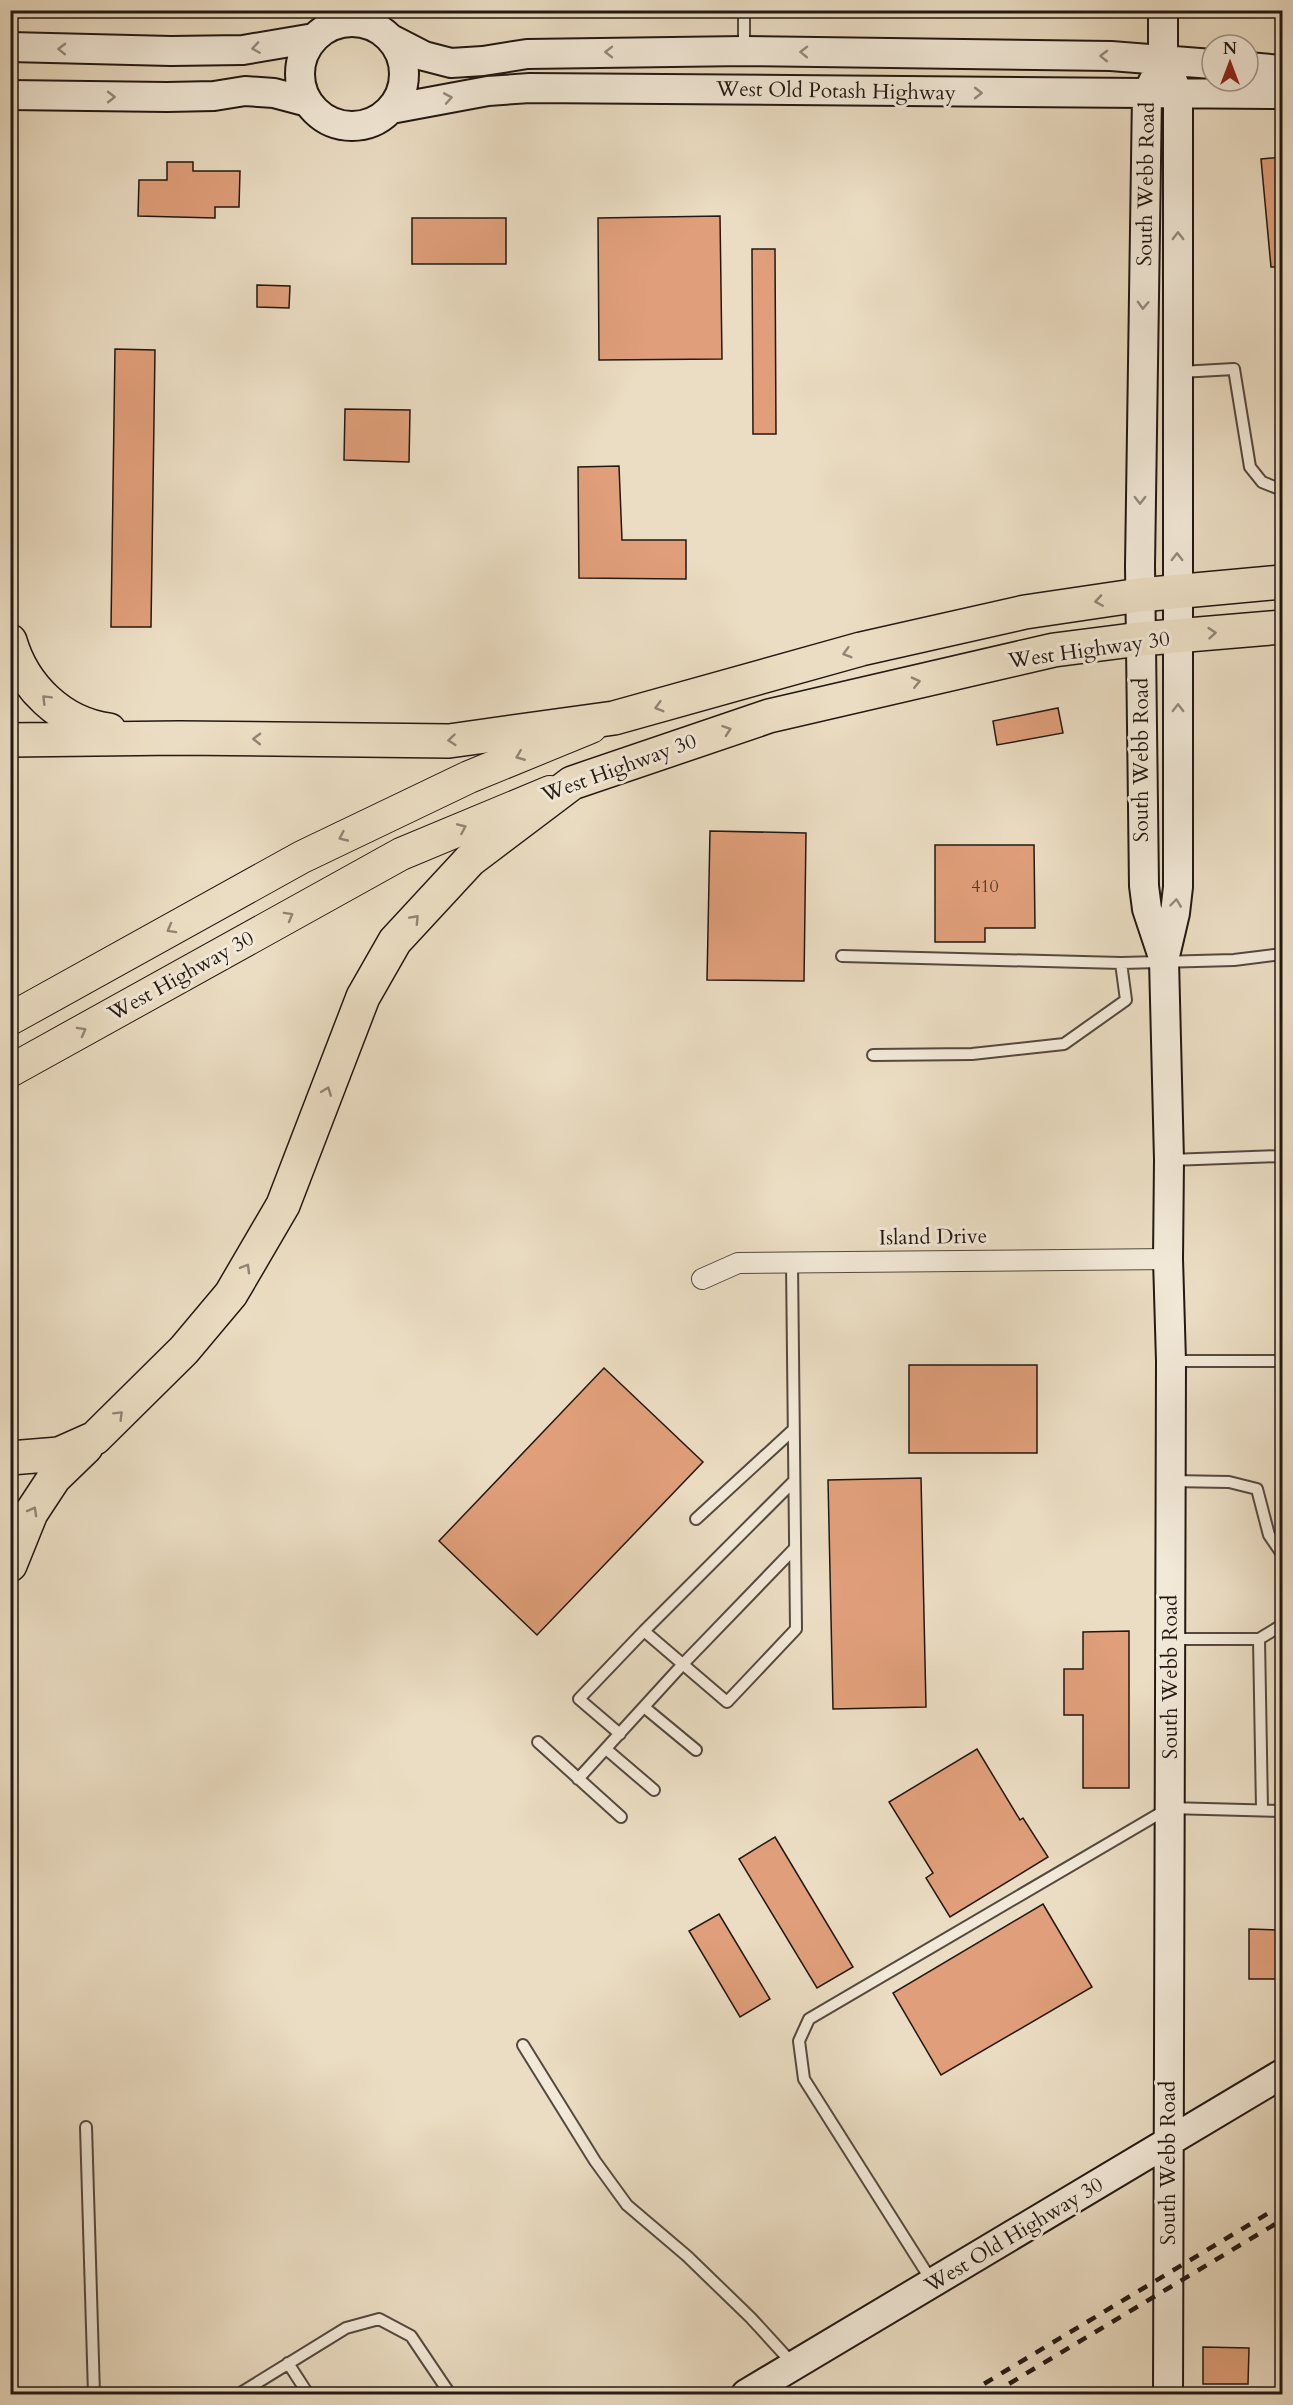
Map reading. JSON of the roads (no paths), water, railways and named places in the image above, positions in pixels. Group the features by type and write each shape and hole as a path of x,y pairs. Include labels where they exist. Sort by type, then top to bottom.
{"highway":[{"name":"West Highway 30","path":"614,718 861,649 1025,612 1140,595 1282,582"},
{"name":"West Highway 30","path":"573,783 769,716 1054,650 1140,639 1282,627"},
{"path":"10,641 15,658 27,679 52,705 69,718 99,728 179,738"},
{"path":"10,740 179,738 449,741 614,718"},
{"path":"10,1564 31,1513 54,1478 184,1350 231,1293 283,1205 363,997 395,941 470,860 573,783"},
{"path":"10,1458 59,1454 95,1438"}],"main road":[{"name":"West Highway 30","path":"23,1012 302,856 469,777 614,718"},
{"name":"West Highway 30","path":"20,1065 401,854 573,783"}],"street":[{"path":"1162,61 1163,10"},
{"path":"10,47 171,51 243,50 325,25 361,22 379,26 400,51 404,66 404,82 399,97 391,109 372,122 350,126 329,121 308,102 301,86 300,69 304,52 325,25"},
{"name":"West Old Potash Highway","path":"379,26 424,56 451,63 527,54 744,51 1111,56 1200,63"},
{"path":"576,89 614,74 728,70 739,65 744,51"},
{"path":"800,90 801,81 807,75 822,72 896,70 933,54"},
{"name":"South Webb Road","path":"1162,61 1178,92 1178,887 1175,913 1164,960 1171,1361 1168,2394"},
{"name":"South Webb Road","path":"1162,61 1147,94 1140,404 1140,639 1143,886 1147,909 1164,960"},
{"path":"1260,68 1282,70"},
{"name":"West Old Potash Highway","path":"391,109 488,91 530,88 1282,94"},
{"path":"10,95 166,97 214,96 245,91 274,93 308,102"},
{"name":"Island Drive","path":"702,1279 738,1263 1168,1259"},
{"name":"West Old Highway 30","path":"746,2394 1282,2074"}],"lane":[{"path":"744,10 744,51"},
{"path":"1177,372 1234,369 1250,467 1262,482 1282,490"},
{"path":"842,956 1121,963 1164,960 1234,960 1282,954"},
{"path":"873,1055 972,1054 1064,1044 1126,1000 1121,963"},
{"path":"1169,1160 1282,1156"},
{"path":"644,1631 727,1702 796,1629 792,1263"},
{"path":"1171,1361 1282,1361"},
{"path":"696,1519 793,1430"},
{"path":"1171,1481 1228,1482 1257,1489 1269,1535 1282,1554"},
{"path":"620,1734 579,1699 793,1482"},
{"path":"578,1779 683,1664 794,1549"},
{"path":"1170,1639 1259,1639 1282,1625"},
{"path":"1259,1639 1262,1809"},
{"path":"644,1707 696,1750"},
{"path":"538,1742 621,1817"},
{"path":"606,1749 654,1790"},
{"path":"934,2283 804,2079 799,2041 808,2019 1169,1808 1282,1811"},
{"path":"523,2045 595,2161 627,2205 687,2256 752,2318 794,2366"},
{"path":"86,2127 94,2394"},
{"path":"239,2394 346,2328 379,2319 411,2336 450,2394"},
{"path":"288,2363 308,2394"}],"railway":[{"path":"967,2394 1282,2205"},
{"path":"992,2394 1282,2220"}]}
